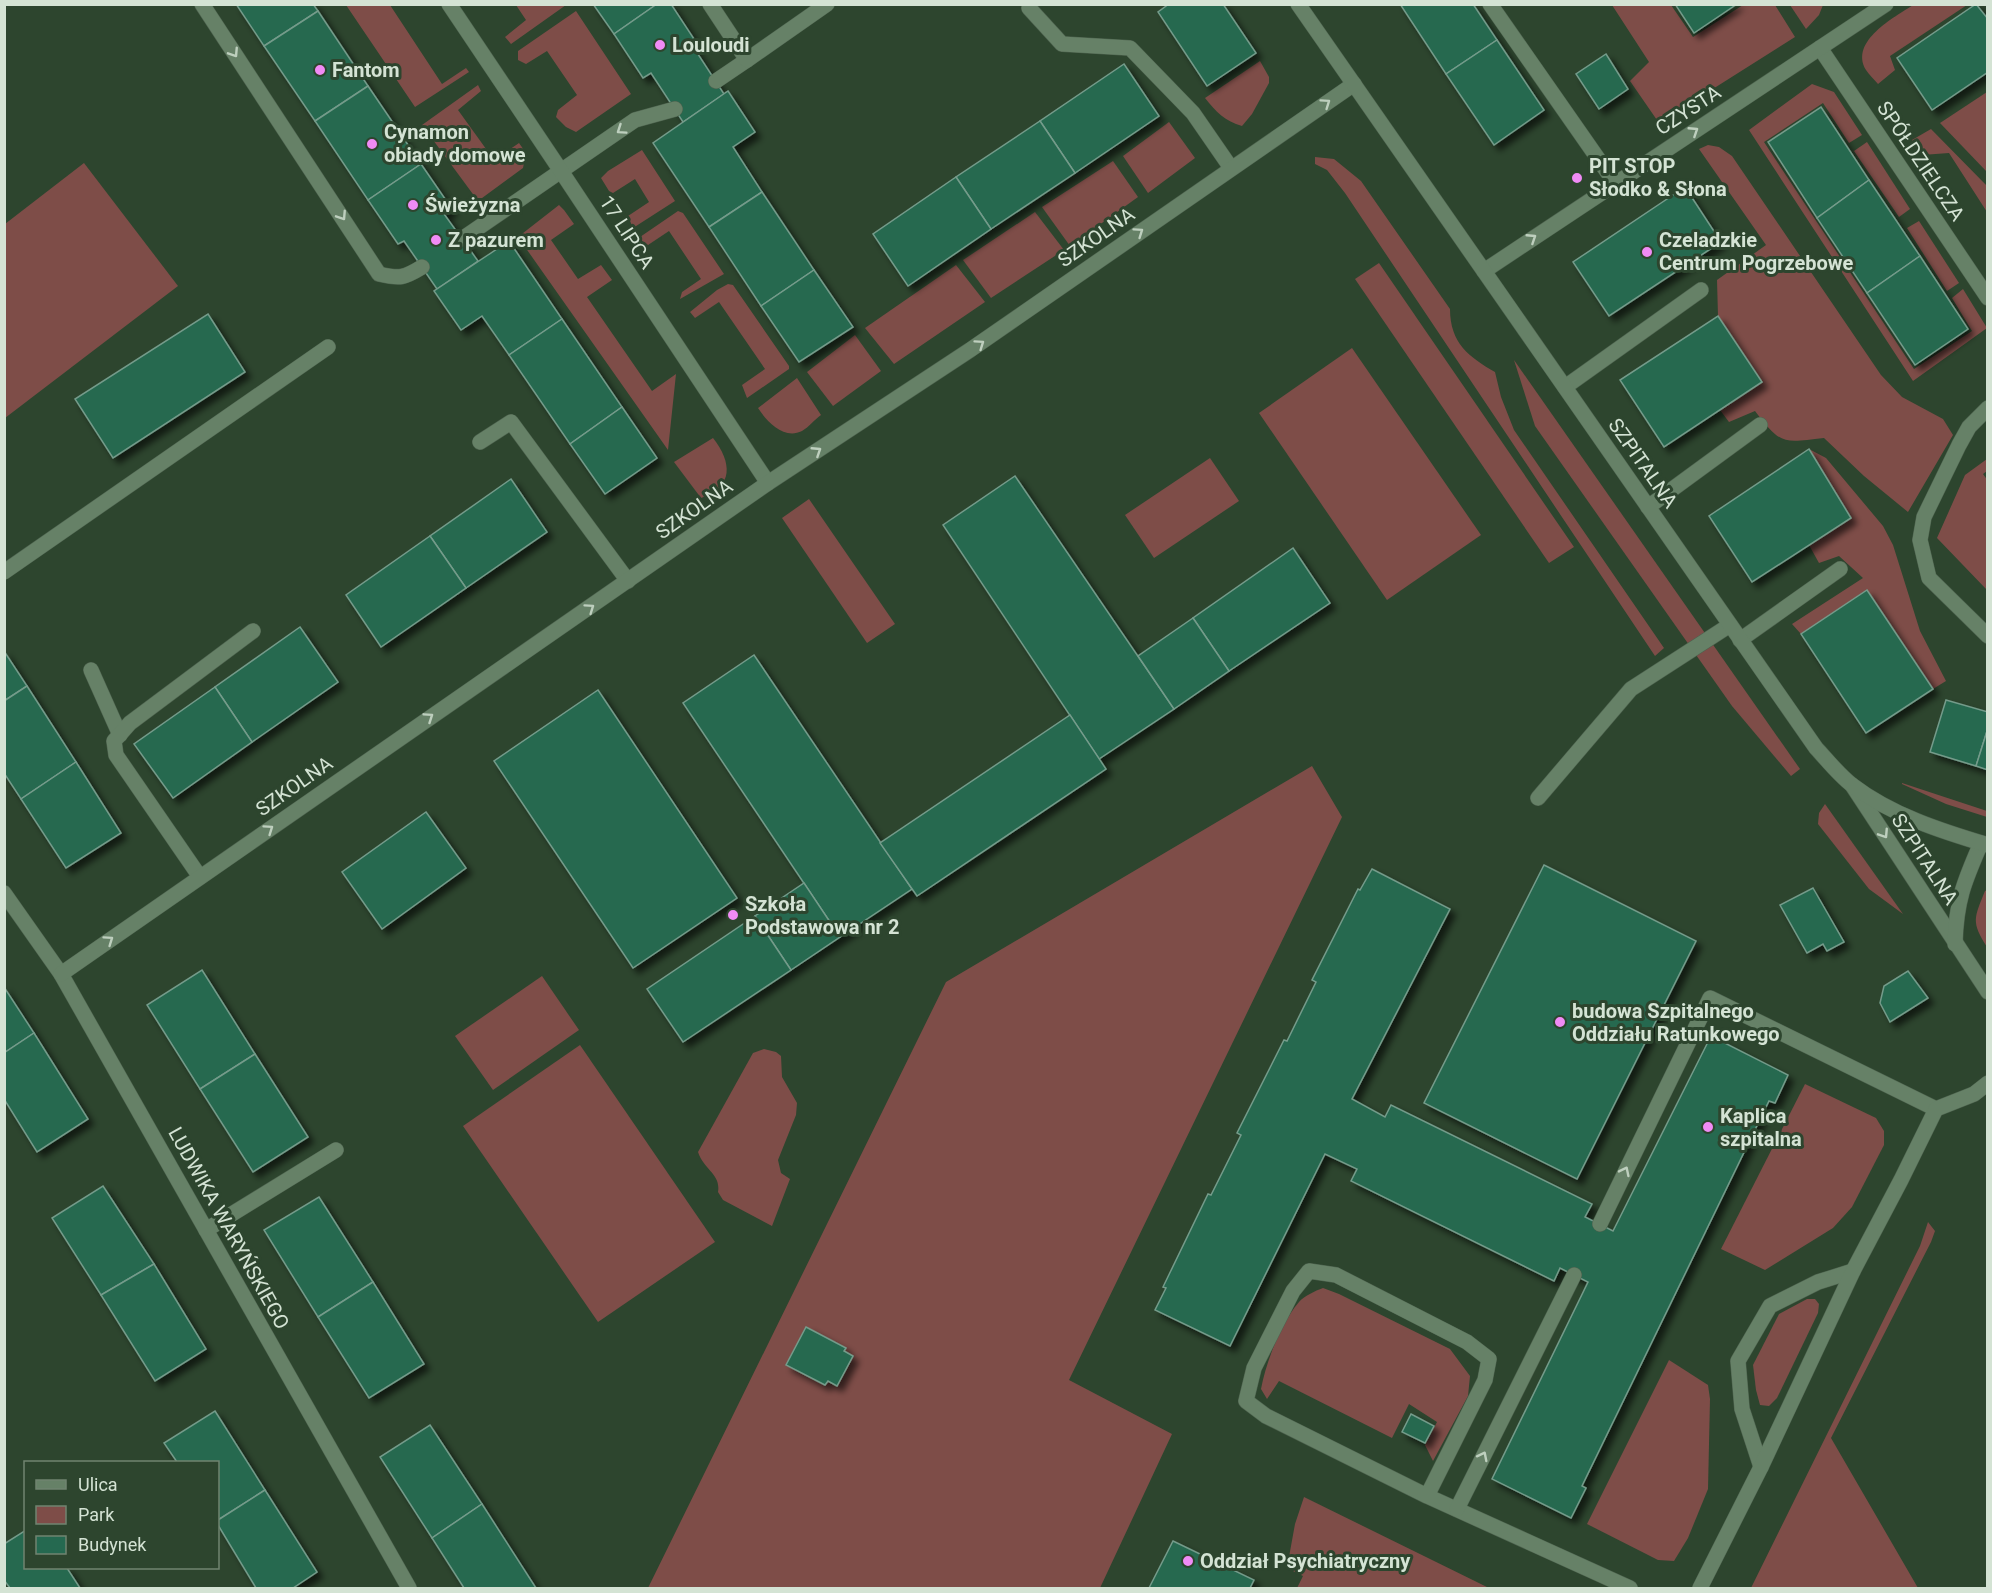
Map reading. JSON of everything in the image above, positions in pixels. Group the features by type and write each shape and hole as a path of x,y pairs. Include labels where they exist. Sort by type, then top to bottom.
{"street":[{"path":"202,4 380,274 405,277 422,267"},
{"name":"17 LIPCA","path":"449,4 768,483"},
{"path":"710,4 747,60"},
{"path":"716,81 827,4"},
{"name":"SZPITALNA","path":"1298,4 1816,748 1852,785 1988,993"},
{"path":"1490,4 1615,183"},
{"name":"CZYSTA","path":"1484,271 1820,48 1867,10 1886,4"},
{"path":"1029,8 1062,44 1130,48 1193,113 1231,168"},
{"name":"SPÓŁDZIELCZA","path":"1820,48 1988,298"},
{"name":"SZKOLNA","path":"61,974 768,483 970,350 1354,84"},
{"path":"462,239 635,120 675,109"},
{"path":"1564,387 1701,290"},
{"path":"4,572 328,347"},
{"path":"1988,408 1969,427 1964,436 1924,517 1920,540 1929,578 1988,636"},
{"path":"480,442 511,422 628,581"},
{"path":"1648,507 1760,425"},
{"path":"1740,639 1840,569"},
{"path":"1538,798 1631,689 1730,625"},
{"path":"200,877 116,755 114,741 130,723 253,631"},
{"path":"91,670 120,735"},
{"path":"1852,785 1901,814 1939,830 1984,844"},
{"name":"SZPITALNA","path":"1955,944 1956,916 1961,890 1984,844"},
{"name":"LUDWIKA WARYŃSKIEGO","path":"4,893 61,974 409,1588"},
{"path":"1600,1224 1710,998 1936,1109"},
{"path":"1700,1588 1761,1467 1853,1271 1936,1109 1974,1094 1988,1083"},
{"path":"206,1230 336,1149"},
{"path":"1427,1496 1485,1380 1488,1359 1467,1342 1336,1275 1309,1271 1293,1292 1254,1368 1246,1401 1266,1416 1427,1496 1630,1588"},
{"path":"1761,1467 1742,1409 1738,1361 1770,1306 1818,1282 1853,1271"},
{"path":"1457,1509 1574,1275"}],"green space":[{"path":"346,5 390,5 442,84 466,68 469,72 415,107"},
{"path":"516,5 566,5 511,44 505,37 526,20"},
{"path":"1612,5 1671,5 1693,37 1743,5 1775,5 1795,37 1659,123 1630,81 1649,62"},
{"path":"1790,5 1823,5 1819,15 1806,29"},
{"path":"1913,5 1967,5 1890,56 1895,70 1878,84 1866,70 1862,59 1864,49 1876,31"},
{"path":"576,11 631,94 576,132 566,127 556,117 558,110 577,95 547,51 526,64 518,60 518,51"},
{"path":"1260,61 1269,77 1269,83 1252,114 1242,126 1221,115 1205,98"},
{"path":"1812,84 1834,92 1862,135 1849,143 1823,103 1764,142 1914,369 1972,331 1952,298 1963,289 1987,328 1913,381 1749,130"},
{"path":"478,85 481,91 458,110 494,160 519,143 526,153 523,168 478,201 422,125"},
{"path":"1987,92 1987,172 1940,123"},
{"path":"1169,122 1195,158 1148,193 1123,156"},
{"path":"1931,129 1987,186 1987,212 1949,153 1922,155 1912,140"},
{"path":"1867,142 1910,209 1899,217 1854,151"},
{"path":"1708,145 1719,147 1732,156 1881,375 1902,397 1943,419 1953,435 1908,512 1864,476 1824,438 1791,441 1777,436 1755,411 1729,422 1720,410 1761,382 1718,316 1717,280 1766,245 1699,149"},
{"path":"642,150 675,201 633,228 628,216 649,202 635,179 613,193 609,191 601,178 608,171"},
{"path":"1315,157 1334,159 1361,181 1450,309 1453,331 1457,340 1477,361 1495,372 1501,397 1514,430 1664,648 1655,656 1345,193 1327,170 1315,164"},
{"path":"1113,161 1138,197 1070,246 1042,207"},
{"path":"84,163 178,286 5,418 5,224"},
{"path":"559,205 574,224 551,240 578,279 601,265 612,280 587,297 652,391 676,374 668,450 518,237"},
{"path":"678,211 683,213 724,274 680,299 682,292 701,279 669,231 648,245 644,244 640,237"},
{"path":"1035,212 1064,250 991,298 963,260"},
{"path":"1919,221 1959,283 1947,291 1907,228"},
{"path":"1379,263 1574,547 1549,563 1355,279"},
{"path":"956,265 985,302 894,364 865,328"},
{"path":"728,284 733,285 789,366 789,369 747,398 742,385 765,369 719,302 695,318 690,312"},
{"path":"855,335 881,371 833,406 807,372"},
{"path":"1352,348 1481,535 1387,600 1259,413"},
{"path":"1514,360 1800,769 1791,776 1732,706 1535,426"},
{"path":"797,378 821,415 802,431 789,433 771,424 758,408"},
{"path":"713,438 724,456 726,473 719,487 701,498 674,462"},
{"path":"1809,449 1826,458 1883,526 1893,545 1920,631 1946,681 1933,689 1867,590 1801,634 1792,624 1863,578 1839,556 1819,563 1809,545 1851,517"},
{"path":"1210,458 1239,501 1154,558 1125,515"},
{"path":"1987,459 1987,471 1983,474 1988,481 1987,590 1937,538 1965,475"},
{"path":"809,499 895,624 867,643 782,518"},
{"path":"1312,766 1342,817 1069,1380 1172,1434 1100,1588 648,1588 946,982"},
{"path":"1902,783 1987,811 1987,817 1946,804"},
{"path":"1825,804 1903,914 1869,889 1818,824 1819,813"},
{"path":"1988,890 1987,947 1978,932 1976,920 1978,908 1985,891"},
{"path":"542,976 579,1030 493,1090 455,1036"},
{"path":"580,1045 715,1242 598,1322 463,1126"},
{"path":"764,1049 781,1056 782,1077 797,1103 796,1115 778,1160 781,1173 790,1179 772,1226 723,1200 718,1192 715,1176 698,1152 753,1053"},
{"path":"1805,1084 1876,1118 1884,1131 1884,1145 1852,1207 1833,1228 1765,1270 1721,1249"},
{"path":"1928,1222 1935,1231 1931,1242 1831,1438 1918,1588 1751,1588 1920,1246"},
{"path":"1323,1288 1450,1349 1470,1376 1468,1396 1433,1461 1425,1445 1437,1422 1409,1404 1392,1438 1279,1381 1267,1399 1261,1389 1270,1355 1280,1332 1301,1300"},
{"path":"1807,1299 1815,1299 1819,1304 1818,1313 1777,1398 1769,1406 1760,1405 1753,1365 1779,1314"},
{"path":"1669,1360 1708,1385 1710,1399 1708,1489 1688,1538 1674,1561 1658,1560 1587,1524"},
{"path":"1304,1497 1489,1588 1297,1588 1303,1576 1287,1568 1295,1524"}],"building":[{"path":"236,4 313,4 318,11 264,46"},
{"path":"593,4 657,4 614,34"},
{"path":"657,4 671,4 696,42 692,45 724,94 683,122 651,73 643,78 614,34"},
{"path":"1169,4 1223,4 1256,53 1207,86 1158,12"},
{"path":"1400,4 1473,4 1497,40 1446,74"},
{"path":"1675,4 1737,4 1694,33"},
{"path":"1976,4 1988,19 1988,72 1932,110 1897,58"},
{"path":"318,11 368,86 315,121 264,46"},
{"path":"1497,40 1544,110 1494,145 1446,74"},
{"path":"1606,54 1628,89 1599,109 1576,74"},
{"path":"1124,64 1159,116 1075,173 1040,121"},
{"path":"368,86 421,164 368,200 315,121"},
{"path":"728,91 755,132 733,147 762,192 709,227 653,143"},
{"path":"1821,107 1869,180 1817,218 1768,142"},
{"path":"1040,121 1075,173 991,229 956,177"},
{"path":"421,164 452,209 444,214 478,261 437,289 404,241 398,244 368,200"},
{"path":"956,177 991,229 908,286 873,234"},
{"path":"1869,180 1920,256 1867,293 1817,218"},
{"name":"Czeladzkie Centrum Pogrzebowe","path":"1685,187 1721,242 1609,316 1573,262"},
{"path":"762,192 814,270 761,306 709,227"},
{"path":"509,241 562,319 509,355 482,316 461,330 434,291"},
{"path":"1920,256 1968,329 1915,365 1867,293"},
{"path":"814,270 853,327 799,362 761,306"},
{"path":"208,314 245,372 113,458 75,399"},
{"path":"1718,316 1762,382 1664,447 1620,380"},
{"path":"562,319 622,407 570,444 509,355"},
{"path":"622,407 657,458 605,494 570,444"},
{"path":"1809,449 1851,518 1752,582 1709,516"},
{"path":"1015,476 1174,709 1099,759 943,525"},
{"path":"511,479 547,532 466,588 430,536"},
{"path":"430,536 466,588 381,647 346,595"},
{"path":"1293,548 1330,603 1229,671 1193,618"},
{"path":"1867,590 1933,689 1866,733 1801,634"},
{"path":"1193,618 1229,671 1174,709 1138,656"},
{"path":"300,627 338,682 252,742 215,687"},
{"path":"4,651 27,686 4,701"},
{"path":"754,655 912,889 840,937 683,703"},
{"path":"27,686 76,762 21,799 4,773 4,701"},
{"path":"215,687 252,742 173,798 134,744"},
{"path":"598,690 737,898 633,968 494,761"},
{"path":"1946,700 1988,712 1988,728 1976,766 1930,752"},
{"path":"1070,715 1106,769 917,896 880,843"},
{"path":"1988,728 1988,770 1976,766"},
{"path":"76,762 121,833 66,868 21,799"},
{"path":"426,812 466,868 382,929 342,872"},
{"name":"budowa Szpitalnego Oddziału Ratunkowego","path":"1544,865 1696,941 1577,1179 1424,1103"},
{"path":"1372,869 1450,909 1352,1099 1385,1117 1391,1105 1592,1204 1585,1217 1613,1231 1711,1036 1788,1075 1775,1103 1769,1101 1582,1486 1586,1488 1571,1518 1492,1479 1588,1282 1560,1268 1554,1281 1351,1181 1357,1169 1325,1154 1230,1346 1155,1310 1166,1288 1163,1287 1208,1194 1211,1195 1241,1135 1237,1133 1316,982 1312,980 1358,889 1360,890"},
{"path":"804,883 840,937 791,970 755,916"},
{"path":"1813,888 1844,942 1827,951 1823,944 1807,953 1780,905"},
{"path":"755,916 791,970 683,1042 647,989"},
{"path":"202,970 255,1054 200,1089 147,1005"},
{"path":"1908,971 1928,998 1890,1022 1880,1003 1884,986"},
{"path":"4,987 34,1033 4,1053"},
{"path":"34,1033 88,1119 37,1152 4,1099 4,1053"},
{"path":"255,1054 308,1137 253,1172 200,1089"},
{"path":"103,1186 154,1264 101,1295 52,1218"},
{"path":"319,1197 373,1282 318,1317 264,1230"},
{"path":"154,1264 206,1349 155,1381 101,1295"},
{"path":"373,1282 424,1364 369,1398 318,1317"},
{"path":"806,1327 846,1348 844,1351 853,1356 837,1386 828,1381 825,1385 786,1365"},
{"path":"215,1411 265,1490 219,1519 219,1461 176,1461 164,1443"},
{"path":"1411,1414 1434,1426 1425,1443 1402,1432"},
{"path":"430,1425 482,1504 432,1538 380,1457"},
{"path":"265,1490 317,1572 293,1588 256,1588 219,1527 219,1519"},
{"path":"482,1504 536,1588 464,1588 432,1538"},
{"path":"24,1531 24,1569 68,1569 80,1588 10,1588 4,1580 4,1544"},
{"name":"Oddział Psychiatryczny","path":"1173,1541 1254,1580 1250,1588 1149,1588"}],"place":[{"name":"Louloudi","path":"660,45"},
{"name":"Fantom","path":"320,70"},
{"name":"Cynamon obiady domowe","path":"372,144"},
{"name":"PIT STOP Słodko & Słona","path":"1577,178"},
{"name":"Świeżyzna","path":"413,205"},
{"name":"Z pazurem","path":"436,240"},
{"name":"Czeladzkie Centrum Pogrzebowe","path":"1647,252"},
{"name":"Szkoła Podstawowa nr 2","path":"733,915"},
{"name":"budowa Szpitalnego Oddziału Ratunkowego","path":"1560,1022"},
{"name":"Kaplica szpitalna","path":"1708,1127"},
{"name":"Oddział Psychiatryczny","path":"1188,1561"}]}
